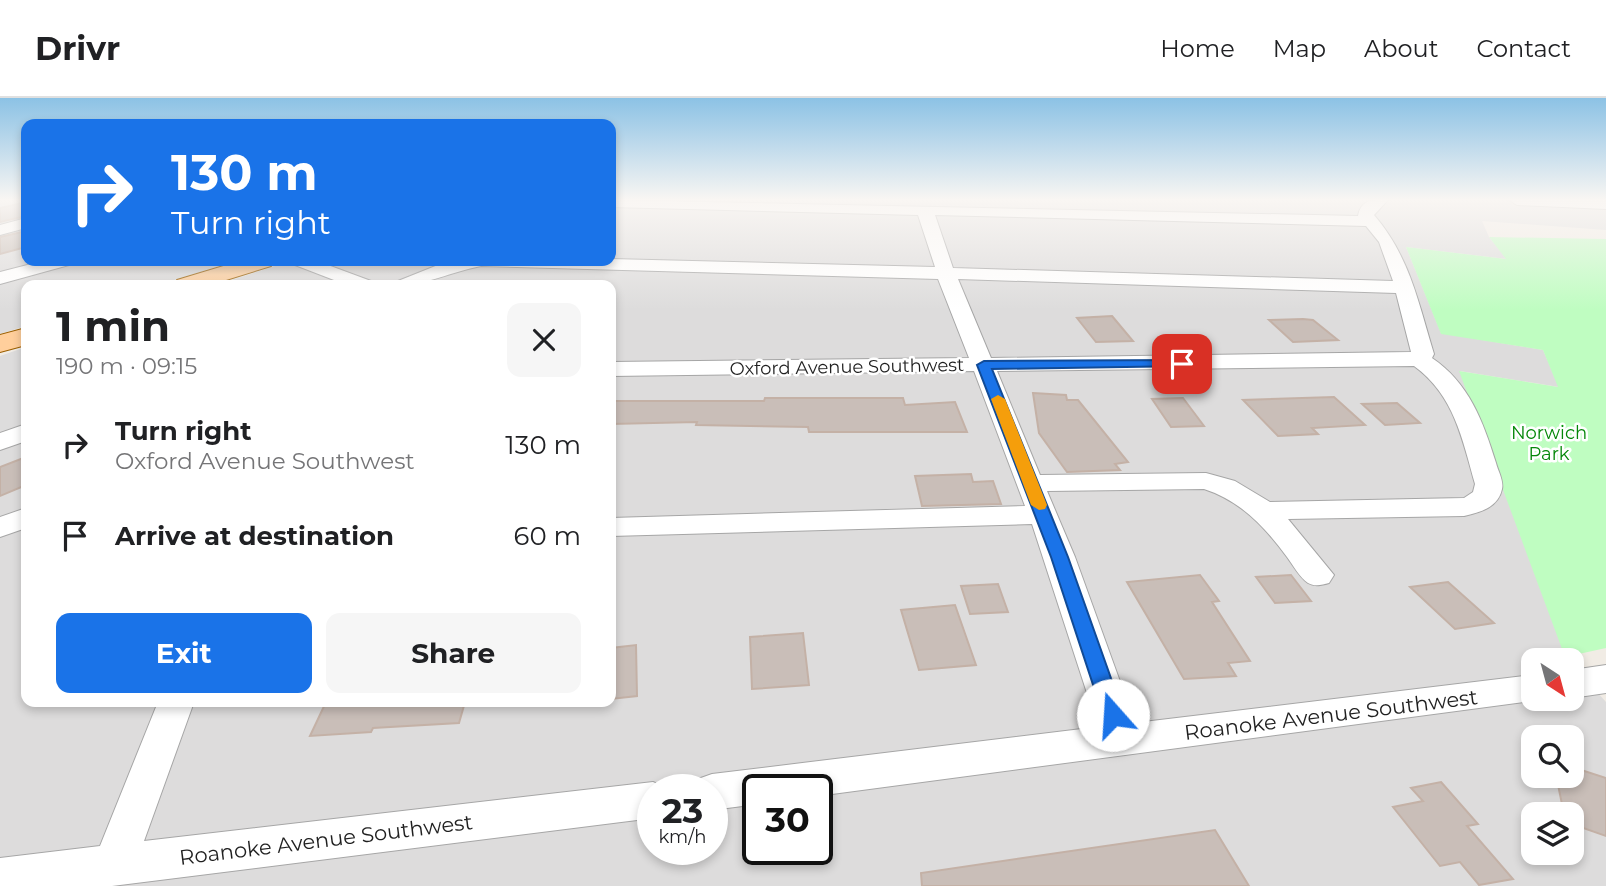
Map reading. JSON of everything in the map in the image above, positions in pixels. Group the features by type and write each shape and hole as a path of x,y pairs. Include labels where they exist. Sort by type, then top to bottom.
{"main road":[{"path":"202,280 247,266"},
{"path":"0,344 21,338"}],"street":[{"path":"934,237 946,274 1042,515 1122,741"},
{"path":"1265,511 1464,507 1480,502 1488,493 1489,484 1462,401 1449,380 1419,359 1423,354 1405,288 1383,237"},
{"path":"616,265 1405,288"},
{"path":"0,278 44,266"},
{"path":"314,266 351,280"},
{"path":"416,280 450,266"},
{"name":"Oxford Avenue Southwest","path":"616,369 1419,359"},
{"path":"0,442 21,434"},
{"path":"1030,483 1206,481 1243,493 1265,511 1318,575"},
{"path":"616,527 1042,515"},
{"path":"0,528 21,519"},
{"path":"1584,682 1606,679"},
{"name":"Roanoke Avenue Southwest","path":"728,790 1521,691"},
{"path":"114,865 174,707"},
{"name":"Roanoke Avenue Southwest","path":"0,879 637,802"}],"shaded area":[{"path":"0,237 21,237 21,266 220,266 174,280 21,280 21,328 0,334"},
{"path":"616,237 1489,237 1507,259 1406,247 1441,333 1543,350 1559,387 1460,371 1564,648 1521,648 1521,711 1584,711 1584,677 1606,702 1606,886 0,886 0,356 21,349 21,707 616,707 616,280 232,280 275,266 616,266"}],"green space":[{"name":"Norwich Park","path":"1489,237 1606,239 1606,648 1584,653 1584,648 1562,648 1459,371 1558,387 1543,350 1441,334 1406,247 1506,259"}],"building":[{"path":"0,237 21,237 21,248 0,254"},
{"path":"1112,316 1133,341 1096,342 1077,318"},
{"path":"1269,320 1313,320 1338,340 1293,342"},
{"path":"1033,393 1066,395 1067,400 1078,400 1128,462 1115,464 1120,470 1067,472 1039,433"},
{"path":"1334,397 1365,425 1312,428 1318,434 1278,436 1243,400"},
{"path":"765,398 903,398 905,405 955,402 967,432 809,432 808,427 696,425 697,422 616,424 616,401 764,401"},
{"path":"1183,398 1204,426 1171,427 1152,399"},
{"path":"1397,403 1420,423 1385,425 1362,404"},
{"path":"21,459 21,487 0,496 0,467"},
{"path":"971,474 973,482 993,481 1001,504 922,506 915,476"},
{"path":"1200,575 1219,601 1212,602 1250,661 1228,663 1236,676 1184,679 1127,582"},
{"path":"1291,575 1311,601 1275,603 1256,577"},
{"path":"1448,582 1494,623 1455,629 1410,587"},
{"path":"998,584 1008,612 970,614 961,586"},
{"path":"955,605 976,665 919,670 901,610"},
{"path":"803,633 809,685 752,689 750,637"},
{"path":"636,645 637,696 616,698 616,647"},
{"path":"324,707 464,707 459,723 373,728 371,732 310,736"},
{"path":"1584,771 1606,778 1606,836 1584,828 1584,802 1562,802 1559,788 1584,788"},
{"path":"1441,782 1478,824 1467,826 1513,879 1479,885 1460,862 1440,866 1393,807 1423,801 1411,788"},
{"path":"1215,830 1249,886 922,886 921,873"}],"slow traffic":[{"path":"998,399 1039,505"}],"route":[{"path":"1113,715 1060,557 984,365 1182,364"}]}
